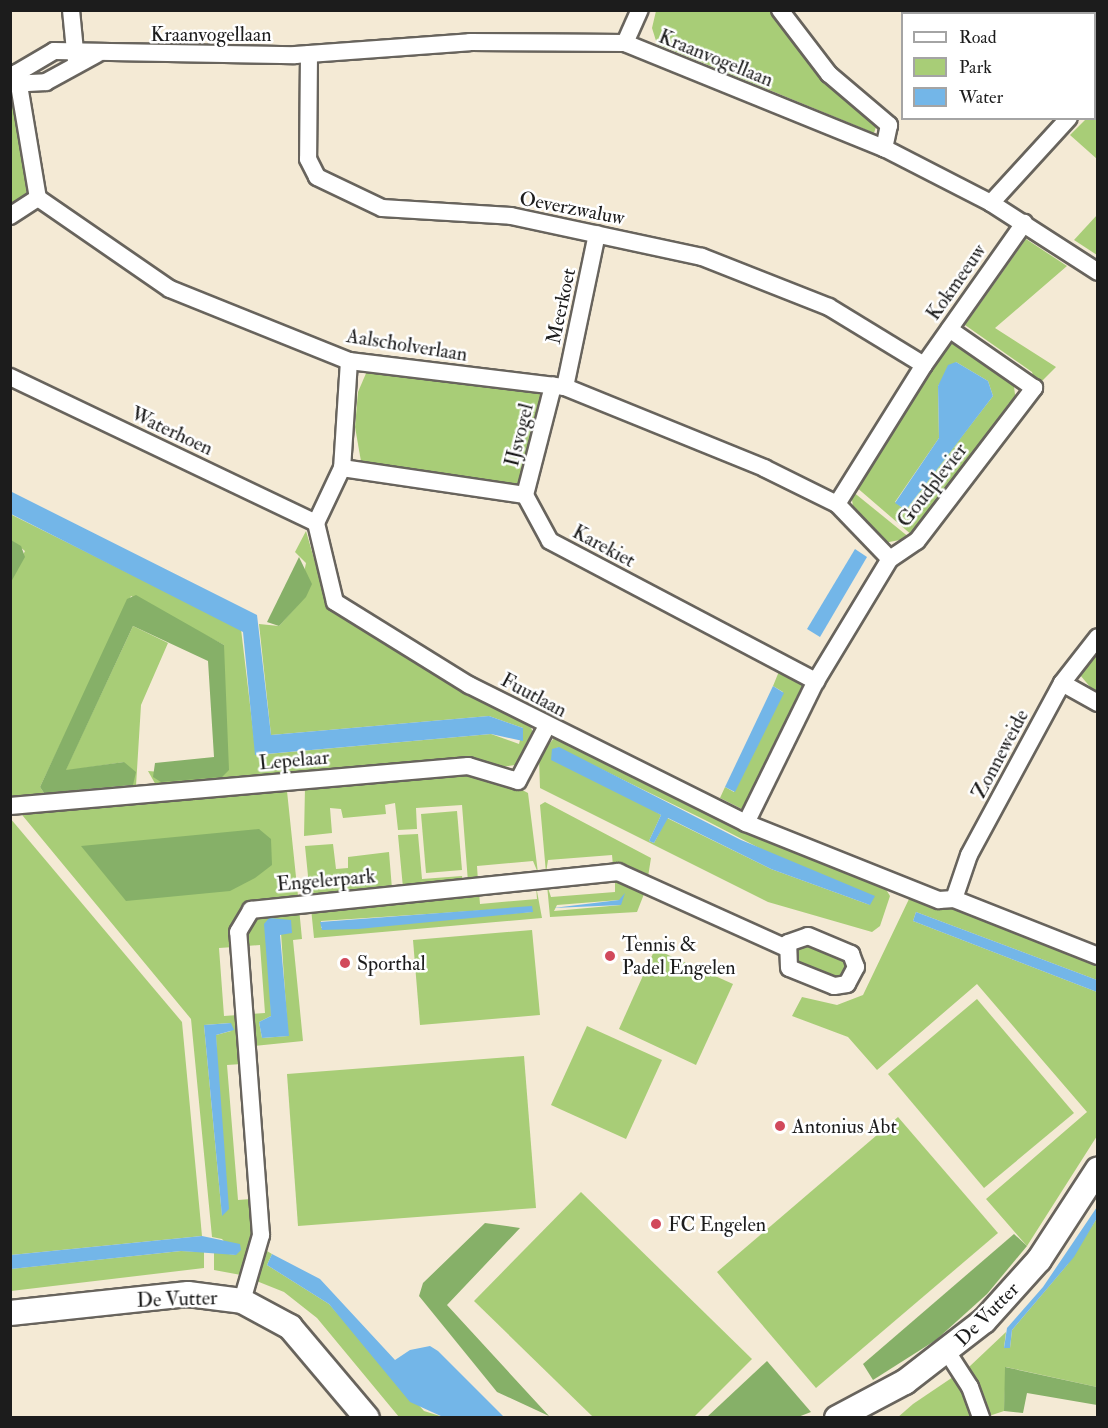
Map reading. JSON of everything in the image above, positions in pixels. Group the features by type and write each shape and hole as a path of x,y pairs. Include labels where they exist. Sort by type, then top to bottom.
{"street":[{"path":"71,10 76,58"},
{"path":"625,43 640,10"},
{"path":"780,10 830,74 889,125 884,148"},
{"name":"Kraanvogellaan","path":"14,79 46,82 76,58 98,54 309,54 470,42 625,43 884,148 991,203 1098,272"},
{"name":"Oeverzwaluw","path":"309,54 308,159 317,177 381,208 511,216 702,257 819,303 924,365"},
{"path":"10,216 38,198 14,79"},
{"path":"991,203 1067,120"},
{"name":"Aalscholverlaan","path":"38,198 170,290 349,361 559,387 837,504 890,558"},
{"name":"Kokmeeuw","path":"924,365 1024,223"},
{"name":"Meerkoet","path":"559,387 597,234"},
{"name":"Goudplevier","path":"746,823 816,681 890,558 917,541 1034,388 949,329"},
{"path":"316,523 342,468 349,361"},
{"path":"837,504 924,365"},
{"name":"Waterhoen","path":"10,377 316,523"},
{"name":"IJsvogel","path":"525,495 559,387"},
{"path":"342,468 525,495"},
{"name":"Karekiet","path":"525,495 550,541 816,681"},
{"name":"Fuutlaan","path":"316,523 335,602 547,726 746,823 939,900 954,899 1098,956"},
{"name":"Zonneweide","path":"954,899 969,855 1062,683 1098,637"},
{"path":"1062,683 1098,703"},
{"name":"Lepelaar","path":"10,806 468,766 518,781 547,726"},
{"name":"Engelerpark","path":"242,1301 261,1235 238,932 251,910 618,872 786,948"},
{"name":"De Vutter","path":"837,1418 948,1353 1032,1268 1098,1169"},
{"name":"De Vutter","path":"10,1313 188,1294 242,1301 290,1328 367,1418"},
{"path":"948,1353 970,1387 981,1418"}],"green space":[{"path":"656,11 773,11 824,76 877,124 874,133 657,44 652,28"},
{"path":"10,101 15,101 27,195 11,208"},
{"path":"1097,106 1097,159 1070,135 1085,120 1096,120"},
{"path":"1097,215 1097,255 1074,240"},
{"path":"1026,239 1067,266 995,328 1056,367 1036,387 1032,372 965,325"},
{"path":"957,342 1013,379 1016,402 1009,403 913,536 855,486 944,345","holes":["956,362 988,381 993,396 905,510 895,502 939,438 938,386"]},
{"path":"367,371 547,392 529,475 515,490 362,467 355,427 358,392"},
{"path":"852,491 910,538 884,543 854,513"},
{"path":"10,514 241,629 256,755 491,734 519,744 523,728 489,716 271,735 259,624 279,626 297,606 306,563 295,552 306,531 328,607 530,725 534,735 515,765 502,767 466,760 157,787 148,771 222,777 224,645 131,596 40,787 44,793 124,787 19,799 10,795 10,582 25,551 11,540"},
{"path":"11,540 21,546 25,557 11,582"},
{"path":"299,557 312,584 306,597 279,626 267,622"},
{"path":"136,595 224,645 229,770 222,777 161,782 153,777 155,763 214,757 208,661 133,626 66,770 124,762 136,772 133,785 44,793 40,787 127,599"},
{"path":"133,626 168,643 141,705 136,786 129,787 124,762 65,771"},
{"path":"1097,649 1097,695 1080,675"},
{"path":"782,664 811,679 744,810 720,798 725,787 734,792 783,692 773,686"},
{"path":"554,738 884,886 890,896 880,926 872,932 768,902 540,788 539,757","holes":["556,747 870,905 771,869 667,818 654,843 649,841 661,815"]},
{"path":"467,771 503,780 528,793 538,873 533,861 477,866 478,881 468,882 462,805 416,808 417,829 398,830 395,803 385,805 386,814 343,818 341,809 330,808 332,833 304,836 305,787"},
{"path":"282,788 287,791 298,896 249,902 232,925 234,947 219,948 224,1016 238,1015 242,1064 227,1065 238,1200 251,1199 254,1235 241,1275 214,1270 214,1252 236,1255 222,1239 212,1237 191,1019 18,810","holes":["230,1023 231,1031 216,1035 222,1216 204,1025"]},
{"path":"545,802 651,858 648,877 613,866 612,855 548,860 546,873 540,805"},
{"path":"457,811 462,870 426,873 421,814"},
{"path":"10,818 182,1022 202,1236 11,1255"},
{"path":"259,829 271,839 272,865 255,878 230,891 126,901 81,846"},
{"path":"418,834 422,879 462,876 463,882 403,888 398,835"},
{"path":"333,844 336,869 348,868 348,857 389,852 392,889 310,896 305,846"},
{"path":"615,880 644,894 637,912 550,917 547,885 551,897 615,892","holes":["619,900 621,905 554,911 557,905"]},
{"path":"536,886 542,918 314,938 311,908 479,892 480,904 537,899","holes":["532,907 532,912 321,928 321,921"]},
{"path":"909,899 955,906 1097,965 1097,980 916,912 913,921 1097,992 1097,1136 1027,1246 986,1199 1087,1112 977,984 877,1070 848,1037 792,1016 802,997 837,1005 863,995"},
{"path":"299,908 302,939 293,940 303,1041 254,1046 251,1014 265,1013 260,945 246,946 245,932 255,915","holes":["269,918 281,933 288,1036 262,1038 259,1022 271,1016"]},
{"path":"532,930 540,1015 420,1025 413,940"},
{"path":"807,943 846,959 848,972 839,979 794,963 792,951"},
{"path":"655,949 733,984 696,1065 619,1029"},
{"path":"977,999 1074,1113 984,1188 888,1074"},
{"path":"587,1026 662,1060 626,1139 551,1105"},
{"path":"524,1056 536,1208 298,1226 287,1074"},
{"path":"898,1117 998,1233 816,1388 717,1272"},
{"path":"581,1192 752,1359 694,1417 593,1417 474,1301"},
{"path":"1097,1218 1097,1387 1006,1367 1004,1411 989,1416 969,1367 1006,1332 1004,1348 1010,1348 1012,1330 1067,1265"},
{"path":"485,1223 520,1228 447,1305 549,1416 497,1392 419,1296 423,1283"},
{"path":"1014,1234 1027,1246 987,1294 936,1340 873,1380 863,1364"},
{"path":"181,1251 204,1252 204,1268 11,1291 10,1269"},
{"path":"267,1251 272,1254 267,1265 329,1304 424,1411 443,1417 399,1417 317,1318 284,1292 254,1280"},
{"path":"767,1361 811,1412 798,1417 707,1417"},
{"path":"1005,1367 1097,1387 1097,1405 1027,1393 1023,1413 1004,1411"},
{"path":"953,1377 975,1418 897,1418 913,1404"}],"water":[{"path":"956,362 988,381 993,396 906,510 895,503 939,438 938,386 948,365"},
{"path":"10,491 257,615 271,735 489,716 523,728 523,741 491,734 255,755 243,632 11,514"},
{"path":"855,549 867,557 820,637 807,629"},
{"path":"773,686 784,693 735,792 725,787"},
{"path":"559,747 741,840 875,896 870,905 771,869 668,818 654,843 649,841 661,815 551,760 552,749"},
{"path":"625,893 621,905 553,908 619,900"},
{"path":"532,906 533,912 358,929 322,930 320,922"},
{"path":"916,912 1097,980 1097,992 913,921"},
{"path":"269,918 291,920 292,933 280,935 289,1036 262,1038 259,1022 271,1016 264,924"},
{"path":"231,1023 234,1030 216,1035 229,1209 222,1216 204,1025"},
{"path":"1097,1207 1097,1218 1074,1257 1012,1330 1010,1348 1004,1348 1007,1328 1043,1287"},
{"path":"202,1236 240,1244 241,1250 236,1255 181,1251 11,1269 11,1255"},
{"path":"272,1254 320,1279 395,1360 410,1350 430,1346 438,1351 504,1417 443,1417 410,1402 329,1304 267,1265"}],"place":[{"name":"Tennis & Padel Engelen","path":"610,956"},
{"name":"Sporthal","path":"345,963"},
{"name":"Antonius Abt","path":"780,1126"},
{"name":"FC Engelen","path":"656,1224"}]}
